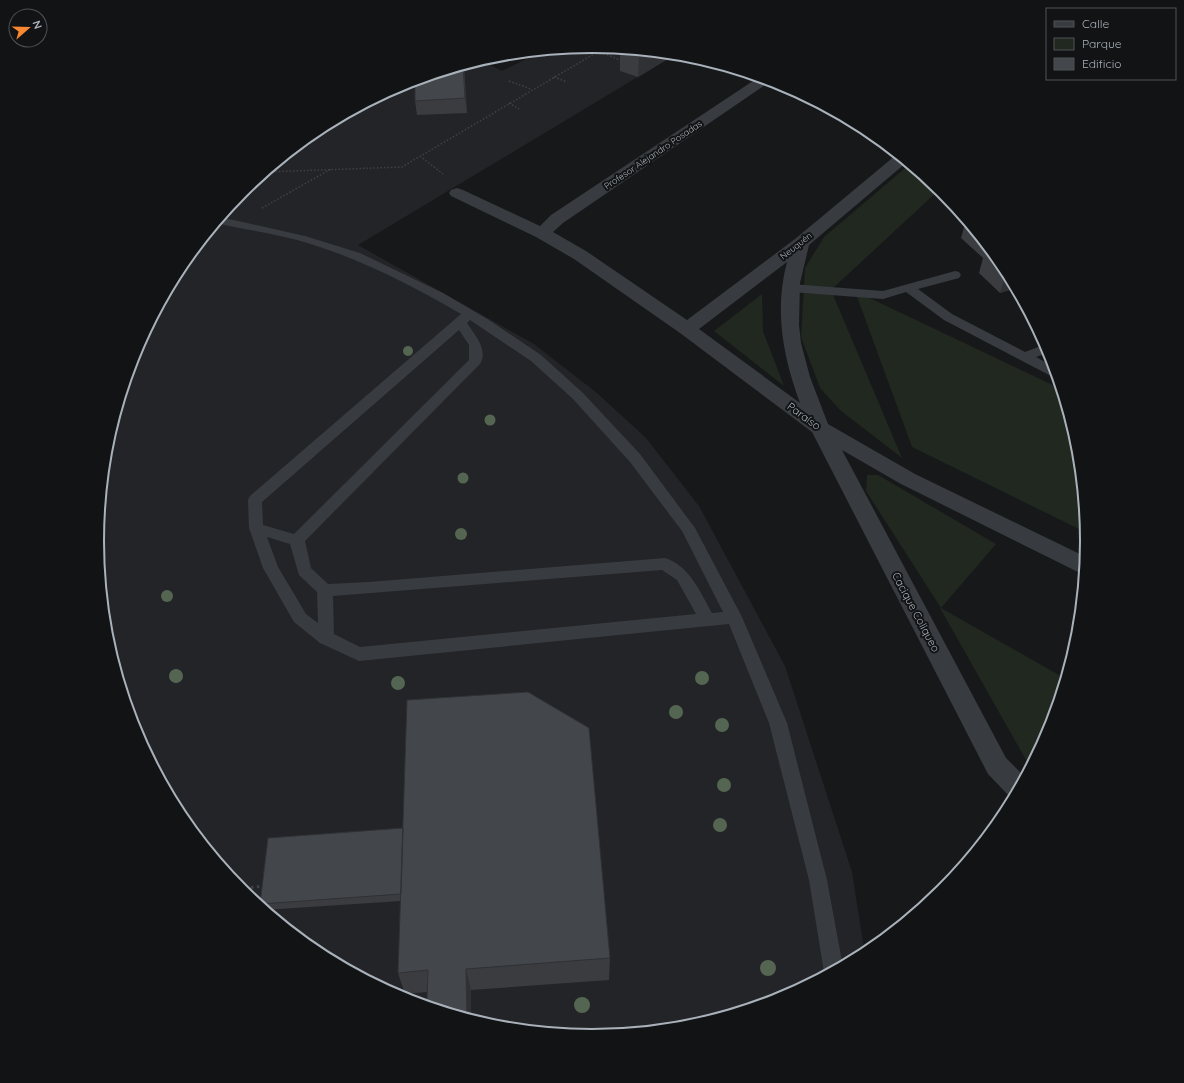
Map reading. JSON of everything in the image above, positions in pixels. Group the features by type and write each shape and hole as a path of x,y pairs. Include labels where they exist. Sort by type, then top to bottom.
{"street":[{"name":"Profesor Alejandro Posadas","path":"542,233 558,219 759,83"},
{"name":"Neuquén","path":"687,329 800,243 898,161"},
{"name":"Paraíso","path":"457,193 542,233 580,255 687,329 820,428 908,478 1079,565"},
{"name":"Cacique Coliqueo","path":"800,243 790,288 789,324 793,354 804,392 820,428 996,766 1015,785"}],"lane":[{"path":"223,221 301,238 356,256 396,274 465,318 536,358 578,396 635,458 688,528 734,617 778,723 818,880 833,967"},
{"path":"790,288 883,295 955,275"},
{"path":"908,288 948,317 1049,370"},
{"path":"465,318 255,500 256,528 271,568 300,618 326,638 359,654 734,617"},
{"path":"297,540 475,361 475,345 465,318"},
{"path":"1024,357 1041,351"},
{"path":"256,528 297,540"},
{"path":"297,540 304,571 325,590 369,588 665,564 682,576 708,620"},
{"path":"325,590 326,638"}],"path":[{"path":"273,172 402,167 595,53"},
{"path":"604,53 624,62"},
{"path":"554,77 567,82"},
{"path":"509,81 532,90"},
{"path":"509,103 519,109"},
{"path":"420,156 448,177"},
{"path":"234,223 332,169"},
{"path":"248,888 269,886"}],"shaded area":[{"path":"560,54 624,54 668,59 358,245 534,344 597,393 646,438 699,506 785,666 852,872 864,947 836,965 779,993 749,1004 687,1021 656,1026 592,1030 528,1026 497,1021 435,1004 405,993 348,965 321,948 270,909 247,887 204,839 186,813 154,758 141,728 129,699 113,637 108,605 104,542 108,478 113,446 129,384 141,355 154,325 186,270 204,244 247,196 270,174 321,135 376,103 435,79 488,64 502,71 531,57"}],"green space":[{"path":"906,168 935,194 831,290 902,458 840,410 820,388 801,337 805,268 824,237"},
{"path":"855,291 1056,386 1071,446 1076,478 1080,529 912,447"},
{"path":"762,294 763,331 784,386 714,331"},
{"path":"867,475 878,475 996,544 941,608 866,491"},
{"path":"940,608 1062,676 1055,699 1028,763"}],"building":[{"path":"463,71 465,98 415,101 415,86"},
{"path":"528,692 589,728 610,958 466,969 467,1013 424,1000 427,1000 428,970 398,973 407,700"},
{"path":"403,828 401,894 264,904 260,900 268,838"}]}
